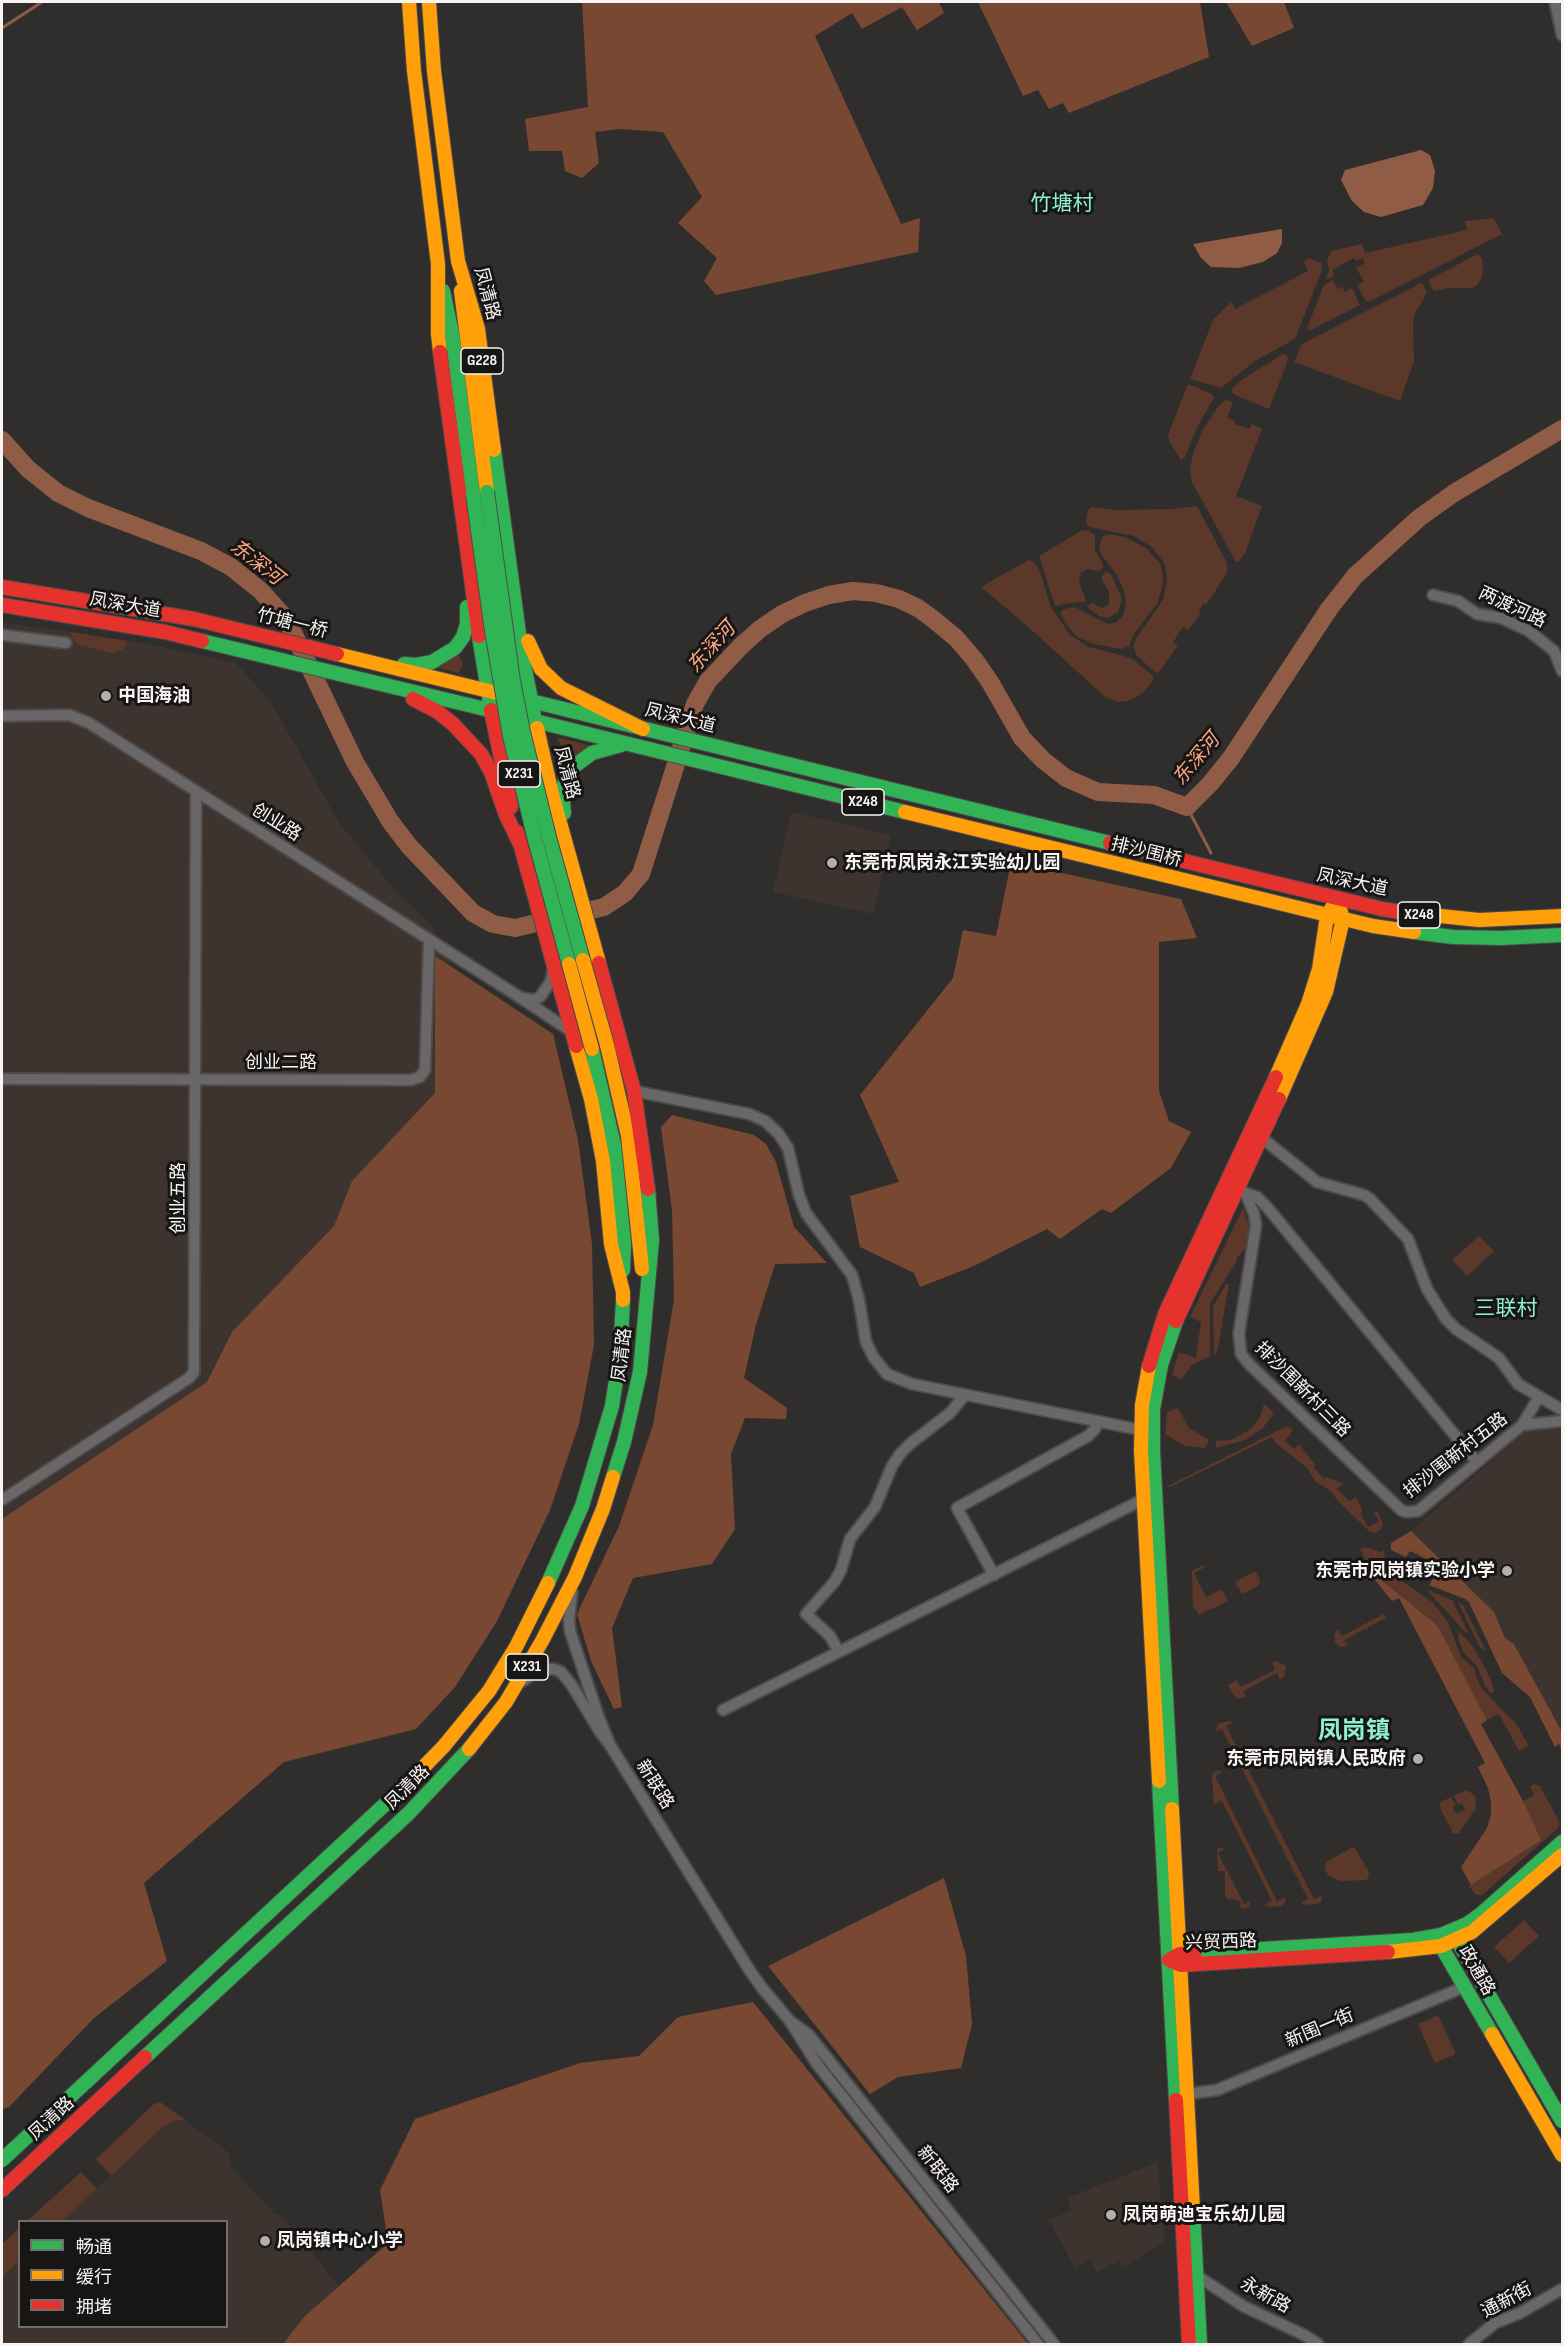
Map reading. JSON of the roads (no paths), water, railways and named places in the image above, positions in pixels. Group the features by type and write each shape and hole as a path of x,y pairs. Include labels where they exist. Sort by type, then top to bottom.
{"main road":[{"name":"凤清路","path":"410,2 414,71 438,264 513,681 549,837 607,1045 628,1136 638,1242 646,1290"},
{"name":"凤清路","path":"2,2160 394,1798 444,1746 483,1698 512,1655 555,1570 582,1506 612,1406 620,1355 624,1243 614,1145 592,1049 535,840 510,736 492,631 458,261 434,71 429,2"},
{"name":"凤清路","path":"2,2190 423,1800 479,1738 516,1687 575,1577 603,1509 634,1407 644,1336 651,1231 646,1165 634,1091 552,794 535,721 513,586 478,328 458,261"},
{"name":"凤清路","path":"438,264 438,334 487,691 520,844 596,1120 611,1244 623,1292"},
{"name":"G228","path":"354,658 378,657 408,664 423,664 445,656 460,643 468,618 461,559 463,524"},
{"path":"513,586 521,607 529,645 541,669 568,692 643,729"},
{"name":"凤深大道","path":"2,587 124,606 229,627"},
{"name":"凤深大道","path":"2,605 165,632 242,650"},
{"name":"竹塘一桥","path":"229,627 354,658"},
{"name":"竹塘一桥","path":"242,650 360,678"},
{"name":"凤深大道","path":"354,658 1004,817"},
{"path":"360,678 382,690 422,703 438,712 467,737 491,772 506,815 520,844"},
{"name":"凤深大道","path":"360,678 1002,836"},
{"path":"564,832 562,792 566,778 573,767 585,756 599,750 615,746 636,746"},
{"name":"排沙围桥","path":"1004,817 1279,885"},
{"name":"排沙围桥","path":"1002,836 1281,905"},
{"name":"凤深大道","path":"1279,885 1406,913 1447,918 1503,920 1563,916"},
{"path":"1200,2344 1187,2094 1144,1499 1142,1430 1146,1381 1157,1336 1174,1294 1248,1140 1308,1005 1319,969 1327,916 1337,898"},
{"path":"1189,2344 1177,1959 1153,1451 1153,1408 1161,1365 1175,1322 1242,1191 1262,1138 1326,992 1343,920 1337,898"},
{"name":"凤深大道","path":"1281,905 1402,932 1453,937 1501,938 1563,935"},
{"name":"兴贸西路","path":"1453,1936 1563,1842"},
{"name":"兴贸西路","path":"1177,1959 1453,1936 1487,1921 1563,1855"},
{"name":"政通路","path":"1563,2121 1453,1936 1441,1946 1563,2156"},
{"name":"兴贸西路","path":"1177,1959 1413,1950 1441,1946"}],"street":[{"path":"1555,2 1563,35"},
{"name":"两渡河路","path":"1433,594 1458,601 1477,614 1501,618 1529,631 1554,651 1563,670"},
{"path":"2,635 66,643"},
{"name":"创业路","path":"2,716 69,715 80,718 572,1032"},
{"name":"创业五路","path":"2,1500 189,1378 194,1372 196,791"},
{"name":"创业二路","path":"2,1079 411,1080 420,1077 425,1070 429,940"},
{"path":"521,998 534,1000 545,993 552,981 552,964"},
{"path":"634,1091 749,1114 772,1126 788,1148 799,1195 806,1213 852,1275 867,1342 874,1358 887,1374 899,1380 965,1395 1142,1430"},
{"path":"1262,1138 1317,1182 1364,1195 1370,1199 1408,1239 1426,1289 1446,1319 1456,1329 1499,1358 1518,1384 1563,1410"},
{"path":"1242,1191 1257,1197 1267,1207 1477,1462"},
{"name":"排沙围新村三路","path":"1242,1191 1254,1214 1256,1225 1239,1333 1241,1354 1406,1512"},
{"path":"839,1652 830,1636 806,1614 836,1581 850,1539 875,1507 892,1466 900,1454 950,1413 965,1395"},
{"path":"1522,1425 1539,1397"},
{"path":"994,1575 957,1508 1088,1436 1095,1429 1098,1421"},
{"name":"排沙围新村五路","path":"1406,1512 1418,1511 1522,1425 1563,1421"},
{"path":"723,1710 1144,1499"},
{"name":"新联路","path":"575,1577 569,1606 570,1631 610,1744"},
{"name":"新联路","path":"516,1687 536,1671 554,1669 561,1672 571,1684 762,1989 790,2020 809,2035 1054,2344"},
{"name":"新围一街","path":"1187,2094 1218,2090 1464,1987"},
{"name":"新联路","path":"790,2020 817,2064 1038,2344"},
{"name":"永新路","path":"1196,2275 1243,2306 1318,2344"},
{"name":"通新街","path":"1469,2344 1496,2323 1520,2313 1563,2289"}],"waterway":[{"path":"2,28 42,2"},
{"name":"东深河","path":"2,440 28,469 58,493 88,508 201,551 231,567 261,591 287,620 355,762 390,821 409,846 473,913 493,924 515,928 604,907 625,893 641,874 695,704 708,681 760,629 782,614 829,595 853,591 876,593 899,599 918,608 933,619 956,638 974,659 1022,738 1043,760 1066,778 1098,792 1154,795 1187,807 1231,758 1329,609 1355,576 1419,518 1454,493 1562,429"},
{"path":"1187,807 1211,853"}],"place":[{"name":"中国海油","path":"106,696"},
{"name":"东莞市凤岗永江实验幼儿园","path":"832,863"},
{"name":"东莞市凤岗镇实验小学","path":"1507,1571"},
{"name":"东莞市凤岗镇人民政府","path":"1418,1759"},
{"name":"凤岗萌迪宝乐幼儿园","path":"1111,2215"},
{"name":"凤岗镇中心小学","path":"265,2241"}],"district":[{"name":"竹塘村","path":"1062,205"},
{"name":"三联村","path":"1506,1310"},
{"name":"凤岗镇","path":"1354,1732"}]}
